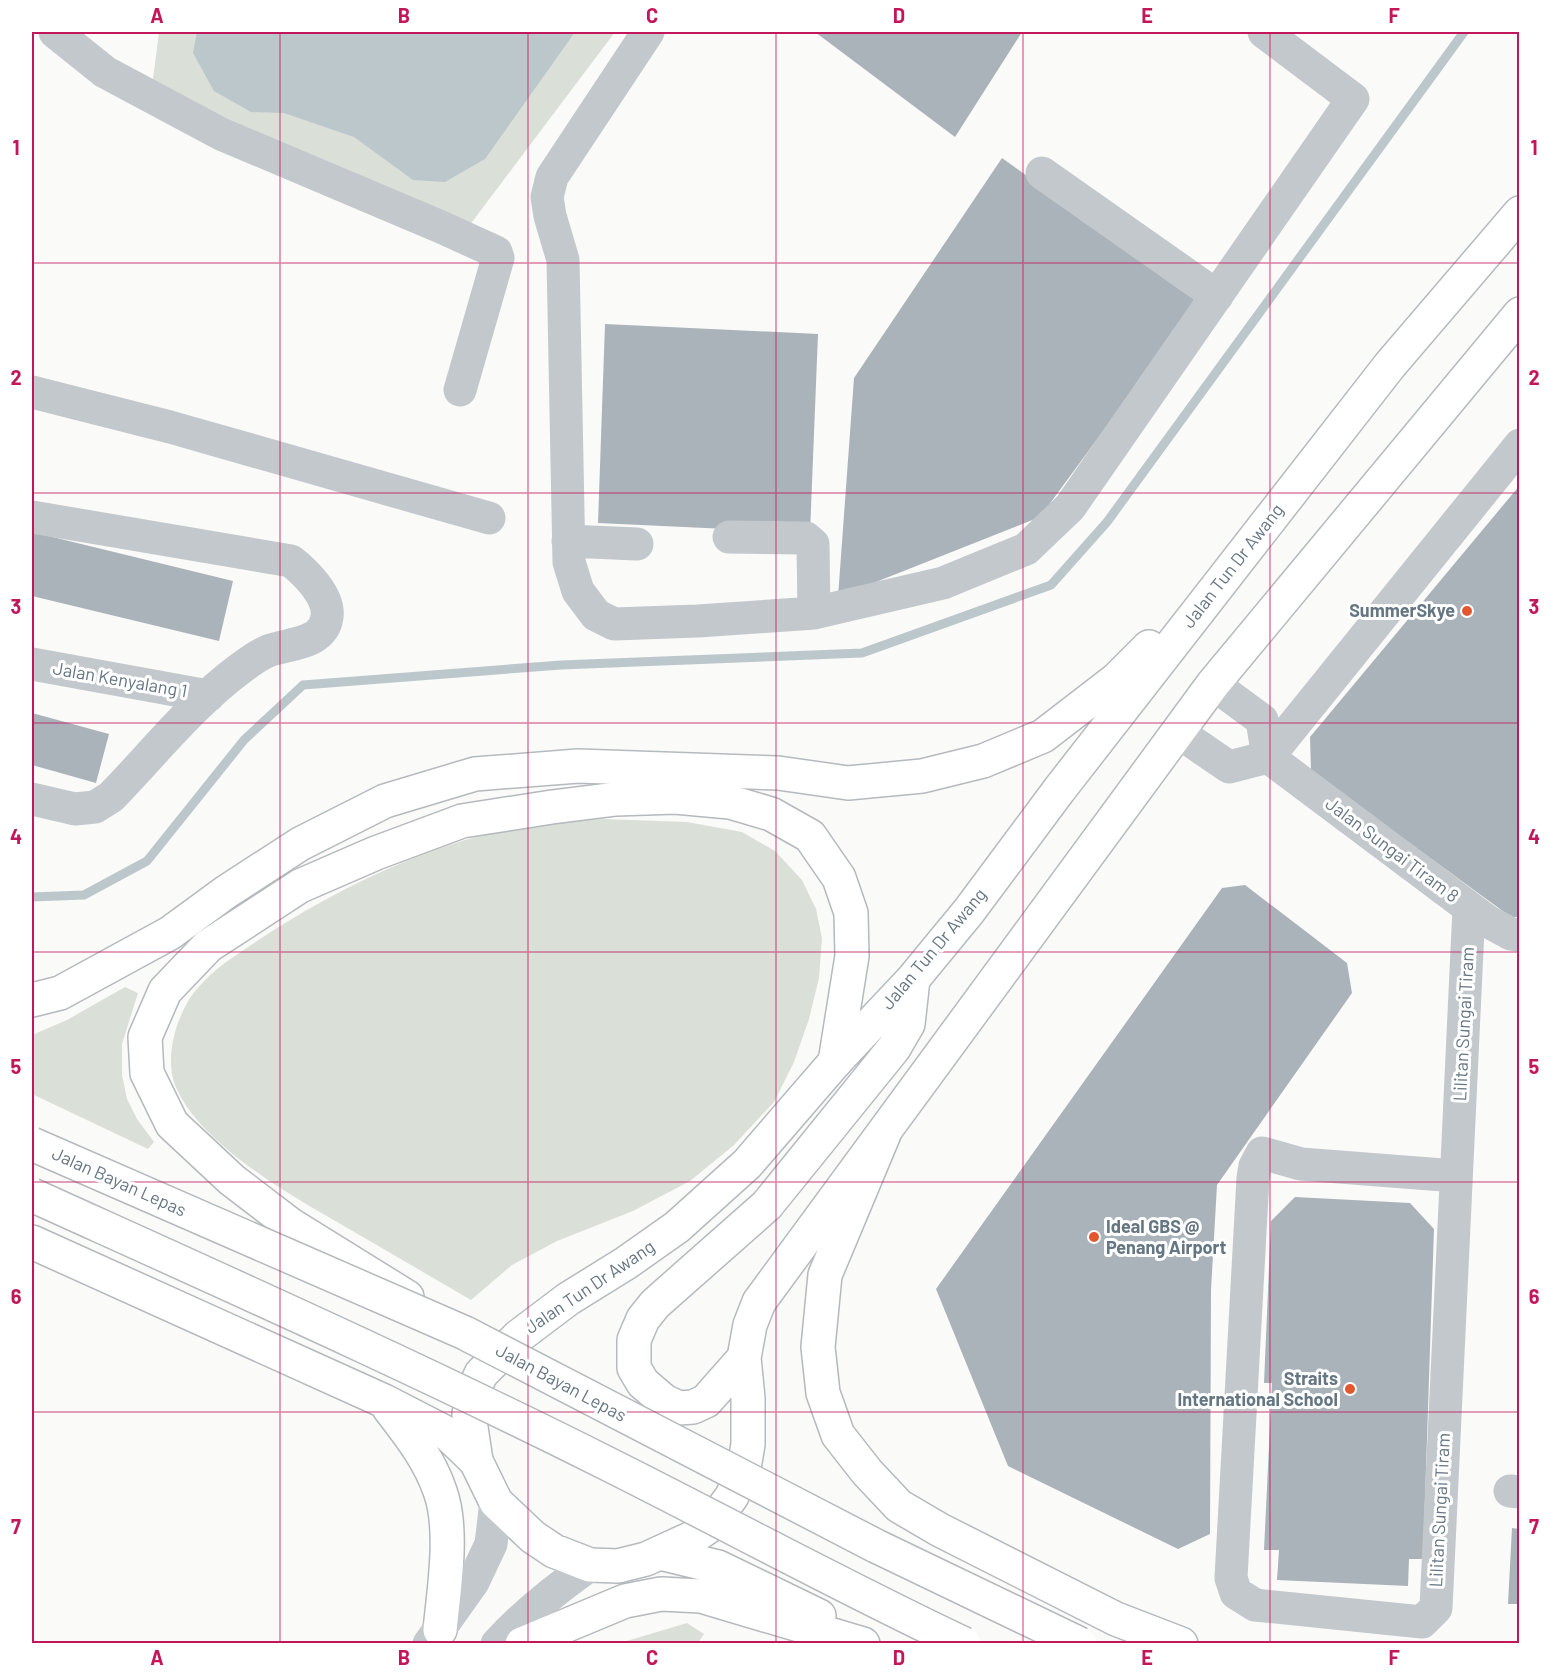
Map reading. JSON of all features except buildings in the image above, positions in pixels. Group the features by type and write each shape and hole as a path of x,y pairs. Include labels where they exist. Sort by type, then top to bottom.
{"main road":[{"name":"Jalan Tun Dr Awang","path":"1520,213 1390,365 1059,790 969,911 913,979 835,1062 747,1164 677,1227 626,1263 568,1299 519,1336 481,1374 473,1392 469,1413 476,1461 496,1502 533,1537 554,1551 590,1565 618,1566 660,1553 692,1538 712,1524 732,1496 744,1468 748,1444 748,1398 744,1358 750,1325 759,1302 1213,684 1520,314"},
{"path":"32,1000 60,993 170,933 226,892 300,844 385,801 475,774 578,766 778,773 848,783 922,776 983,761 1043,736 1117,679 1234,566"},
{"path":"465,1334 291,1225 232,1180 172,1124 147,1072 145,1037 165,991 208,946 300,886 376,853 462,821 616,799 675,797 730,802 771,814 810,836 838,878 851,913 852,956 835,1062"},
{"path":"744,1358 706,1401 693,1407 679,1408 664,1401 643,1383 634,1368 634,1340 643,1319 655,1304 767,1205 894,1048 908,1024 913,979"},
{"path":"884,1134 825,1275 818,1347 823,1393 838,1435 867,1472 899,1506 940,1530 1116,1619 1181,1644"},
{"name":"Jalan Bayan Lepas","path":"32,1144 465,1334 876,1546 1080,1644"},
{"path":"32,1195 448,1385 607,1463 881,1605 964,1644"},
{"path":"32,1242 384,1401 448,1434 476,1461"},
{"path":"384,1401 421,1450 441,1492 447,1531 445,1580 435,1637"},
{"path":"660,1553 718,1567 789,1600 871,1644"},
{"path":"522,1644 625,1601 661,1594 701,1596 863,1644"}],"street":[{"path":"55,32 105,72 221,134 441,226 496,252 498,258 460,390"},
{"path":"648,32 552,177 547,197 563,260 569,562 578,591 596,615 614,624 814,613 943,583 1026,549 1070,507 1353,99 1264,32"},
{"path":"1042,173 1217,296"},
{"path":"32,392 170,427 489,518"},
{"path":"1178,732 1229,766 1268,758 1520,445"},
{"path":"32,516 273,556 291,561 306,572 315,585 325,604 327,617 320,632 309,641 266,652 241,668 208,696 111,797 95,807 75,809 32,799"},
{"path":"729,537 806,538 813,544 814,613"},
{"path":"568,541 637,544"},
{"name":"Jalan Kenyalang 1","path":"32,664 208,696"},
{"path":"1213,684 1262,720 1268,758"},
{"name":"Jalan Sungai Tiram 8","path":"1268,758 1498,929 1511,934 1520,934"},
{"name":"Lilitan Sungai Tiram","path":"1456,1176 1301,1164 1262,1153 1253,1178 1231,1578 1236,1593 1255,1605 1422,1622 1436,1608 1469,908"},
{"path":"435,1637 473,1582 491,1544 496,1502"},
{"path":"497,1644 517,1622 551,1593 590,1565"}],"shaded area":[{"path":"159,32 615,32 466,230 152,87"},
{"path":"197,32 575,32 485,159 445,182 413,180 354,137 284,113 251,112 214,91 193,53"},
{"path":"602,819 687,822 742,832 775,851 802,880 816,909 822,938 819,978 809,1019 794,1062 774,1102 734,1145 690,1181 633,1211 557,1241 512,1265 471,1300 285,1191 230,1152 207,1131 188,1108 175,1085 172,1074 174,1035 189,999 210,975 233,957 332,896 410,859 465,840 498,832"},
{"path":"125,987 138,993 122,1044 122,1075 127,1099 137,1119 154,1142 148,1149 32,1094 32,1035 67,1020"},
{"path":"687,1623 704,1634 698,1643 620,1643"}],"waterway":[{"path":"32,897 84,895 147,861 244,740 303,685 561,665 862,653 1051,585 1107,522 1464,32"}],"place":[{"name":"SummerSkye","path":"1467,611"},
{"name":"Ideal GBS @ Penang Airport","path":"1094,1237"},
{"name":"Straits International School","path":"1350,1389"}]}
